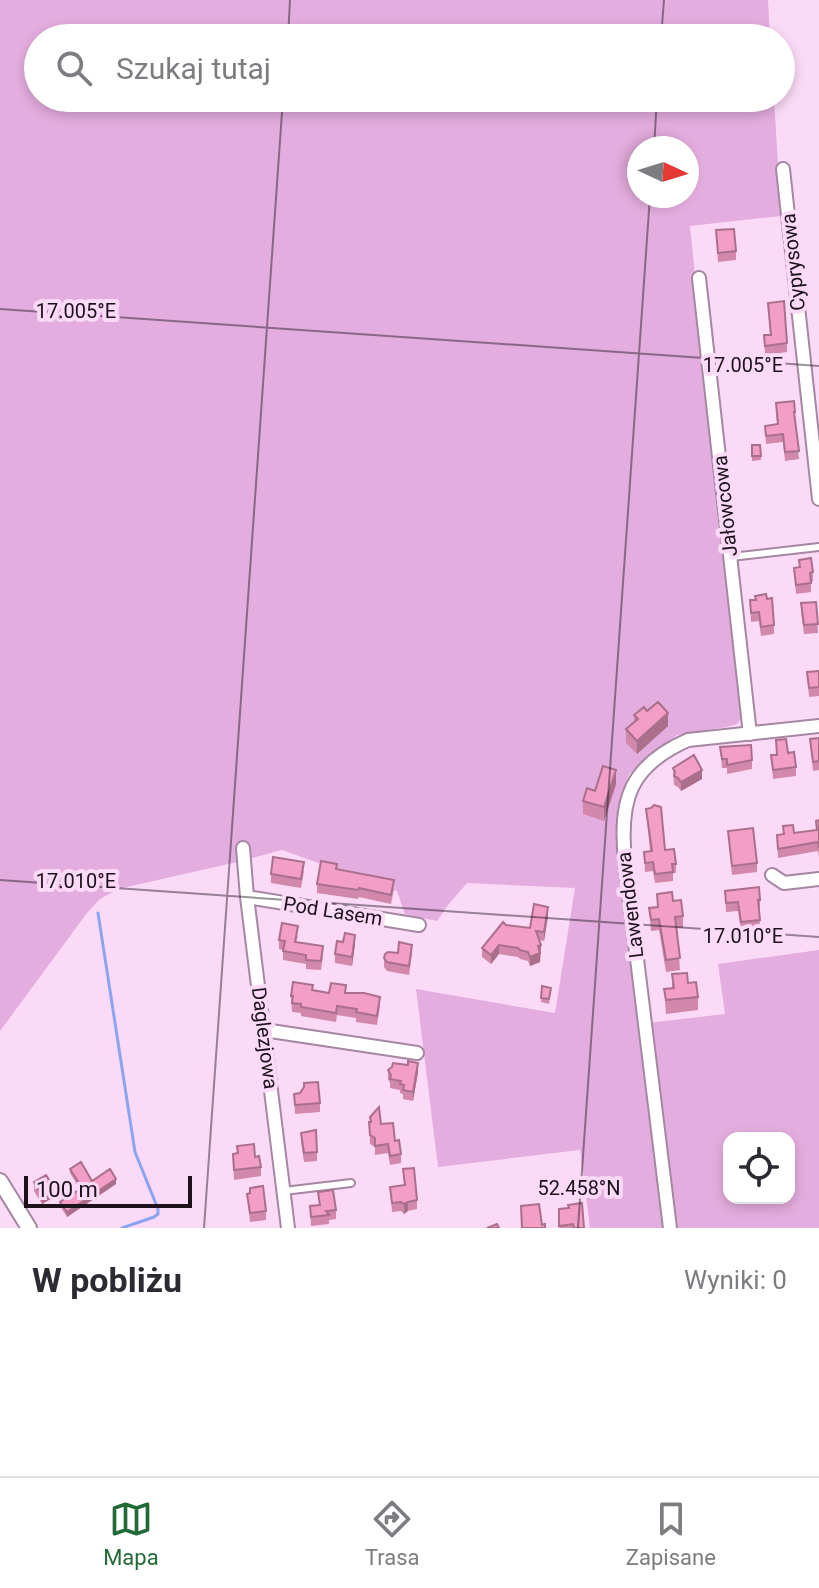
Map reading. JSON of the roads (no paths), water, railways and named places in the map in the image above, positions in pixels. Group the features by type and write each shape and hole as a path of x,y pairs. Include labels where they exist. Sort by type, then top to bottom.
{"street":[{"name":"Cyprysowa","path":"783,169 819,499"},
{"name":"Jałowcowa","path":"699,278 750,734"},
{"name":"Lawendowa","path":"670,1228 622,830 626,804 634,781 658,757 688,740 819,726"},
{"name":"Daglezjowa","path":"243,848 288,1228"},
{"path":"772,875 784,883 819,879"},
{"name":"Pod Lasem","path":"247,897 419,925"},
{"path":"264,1030 417,1053"},
{"path":"0,1181 29,1228"}],"lane":[{"path":"730,557 819,547"},
{"path":"284,1191 351,1183"}],"waterway":[{"path":"98,913 135,1152 158,1209 154,1217 122,1228"}]}
